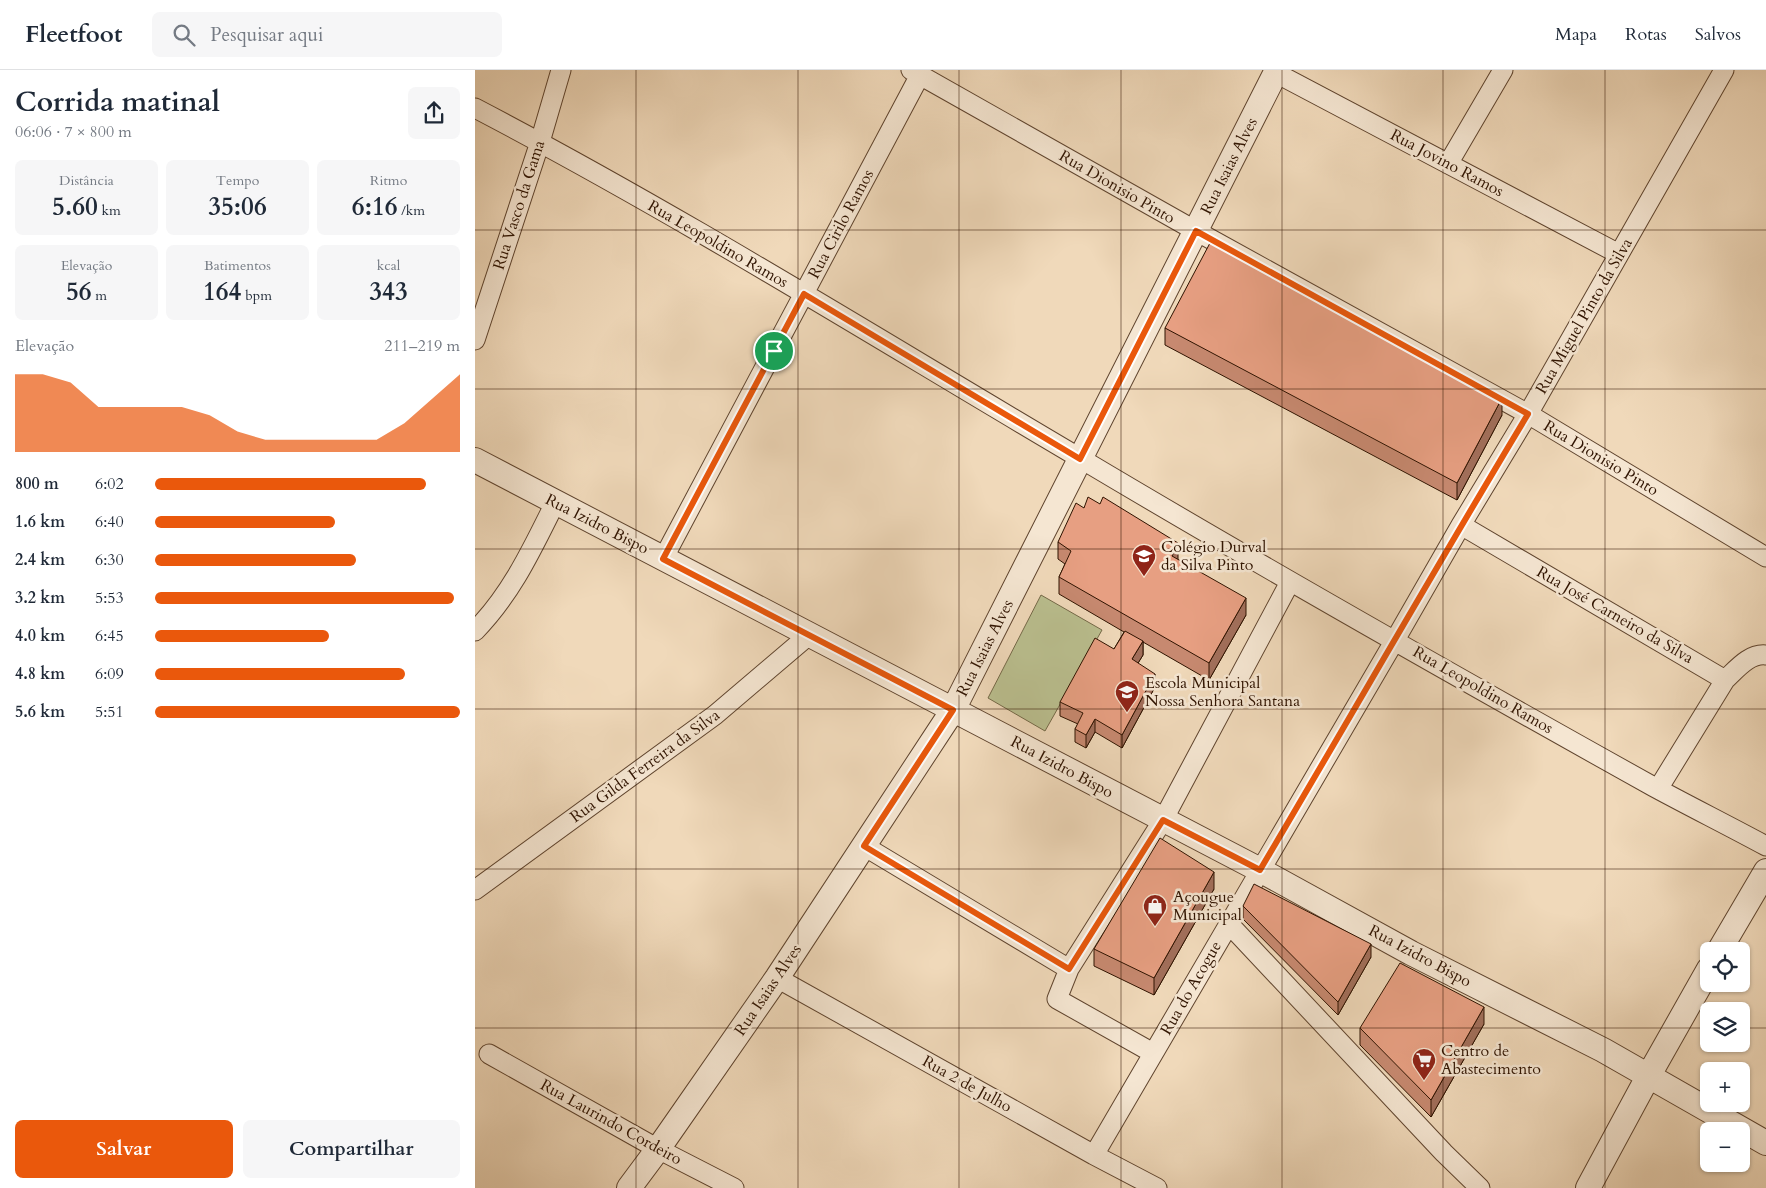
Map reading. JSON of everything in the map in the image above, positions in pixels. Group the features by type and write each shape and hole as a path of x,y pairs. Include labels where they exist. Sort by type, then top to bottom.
{"street":[{"name":"Rua Vasco da Gama","path":"475,340 540,142 561,70"},
{"path":"1448,164 1503,70"},
{"name":"Rua Miguel Pinto da Silva","path":"1260,870 1461,525 1528,414 1724,70"},
{"name":"Rua Jovino Ramos","path":"1276,71 1619,254"},
{"name":"Rua Isaias Alves","path":"629,1188 777,978 953,710 1276,71"},
{"name":"Rua Dionisio Pinto","path":"915,72 1196,231 1528,414 1766,557"},
{"name":"Rua Cirilo Ramos","path":"663,559 804,294 915,72"},
{"name":"Rua Leopoldino Ramos","path":"475,108 540,142 804,294 1290,582 1658,789 1766,846"},
{"name":"Rua Izidro Bispo","path":"475,460 1260,870 1411,953 1649,1075 1766,1143"},
{"path":"475,631 517,578 555,503"},
{"name":"Rua José Carneiro da Silva","path":"1461,525 1725,680"},
{"name":"Rua do Acogue","path":"1153,1053 1057,999 1069,969 1163,820 1290,582"},
{"name":"Rua Gilda Ferreira da Silva","path":"475,890 715,715 809,635"},
{"path":"1658,789 1725,680 1751,658 1762,654 1766,655"},
{"path":"864,846 1069,969"},
{"name":"Rua do Acogue","path":"1094,1155 1260,870"},
{"path":"1724,942 1766,871"},
{"path":"1229,924 1443,1153 1480,1188"},
{"name":"Rua 2 de Julho","path":"777,978 1094,1155 1157,1188"},
{"path":"1588,1188 1700,985"},
{"name":"Rua Laurindo Cordeiro","path":"489,1054 658,1149 734,1188"}],"green space":[{"path":"1041,595 1102,630 1045,731 988,698"}],"building":[{"path":"1210,243 1502,398 1457,483 1165,328"},
{"name":"Colégio Durval da Silva Pinto","path":"1088,497 1100,504 1103,497 1178,543 1172,556 1246,598 1209,663 1059,577 1071,551 1058,542 1076,503 1084,508"},
{"path":"1125,631 1143,641 1132,659 1155,674 1122,735 1095,719 1086,735 1075,729 1083,713 1060,702 1095,638 1114,649"},
{"name":"Açougue Municipal","path":"1160,838 1214,872 1154,978 1094,949"},
{"path":"1254,884 1371,944 1338,1002 1243,906"},
{"name":"Centro de Abastecimento","path":"1400,963 1484,1007 1431,1100 1360,1028"}],"place":[{"name":"Colégio Durval da Silva Pinto","path":"1144,577"},
{"name":"Escola Municipal Nossa Senhora Santana","path":"1127,713"},
{"name":"Açougue Municipal","path":"1155,927"},
{"name":"Centro de Abastecimento","path":"1424,1081"}],"route":[{"path":"1196,231 1528,414 1461,525 1260,870 1163,820 1069,969 864,846 953,710 663,559 774,351 804,294 1080,459 1196,231"}]}
